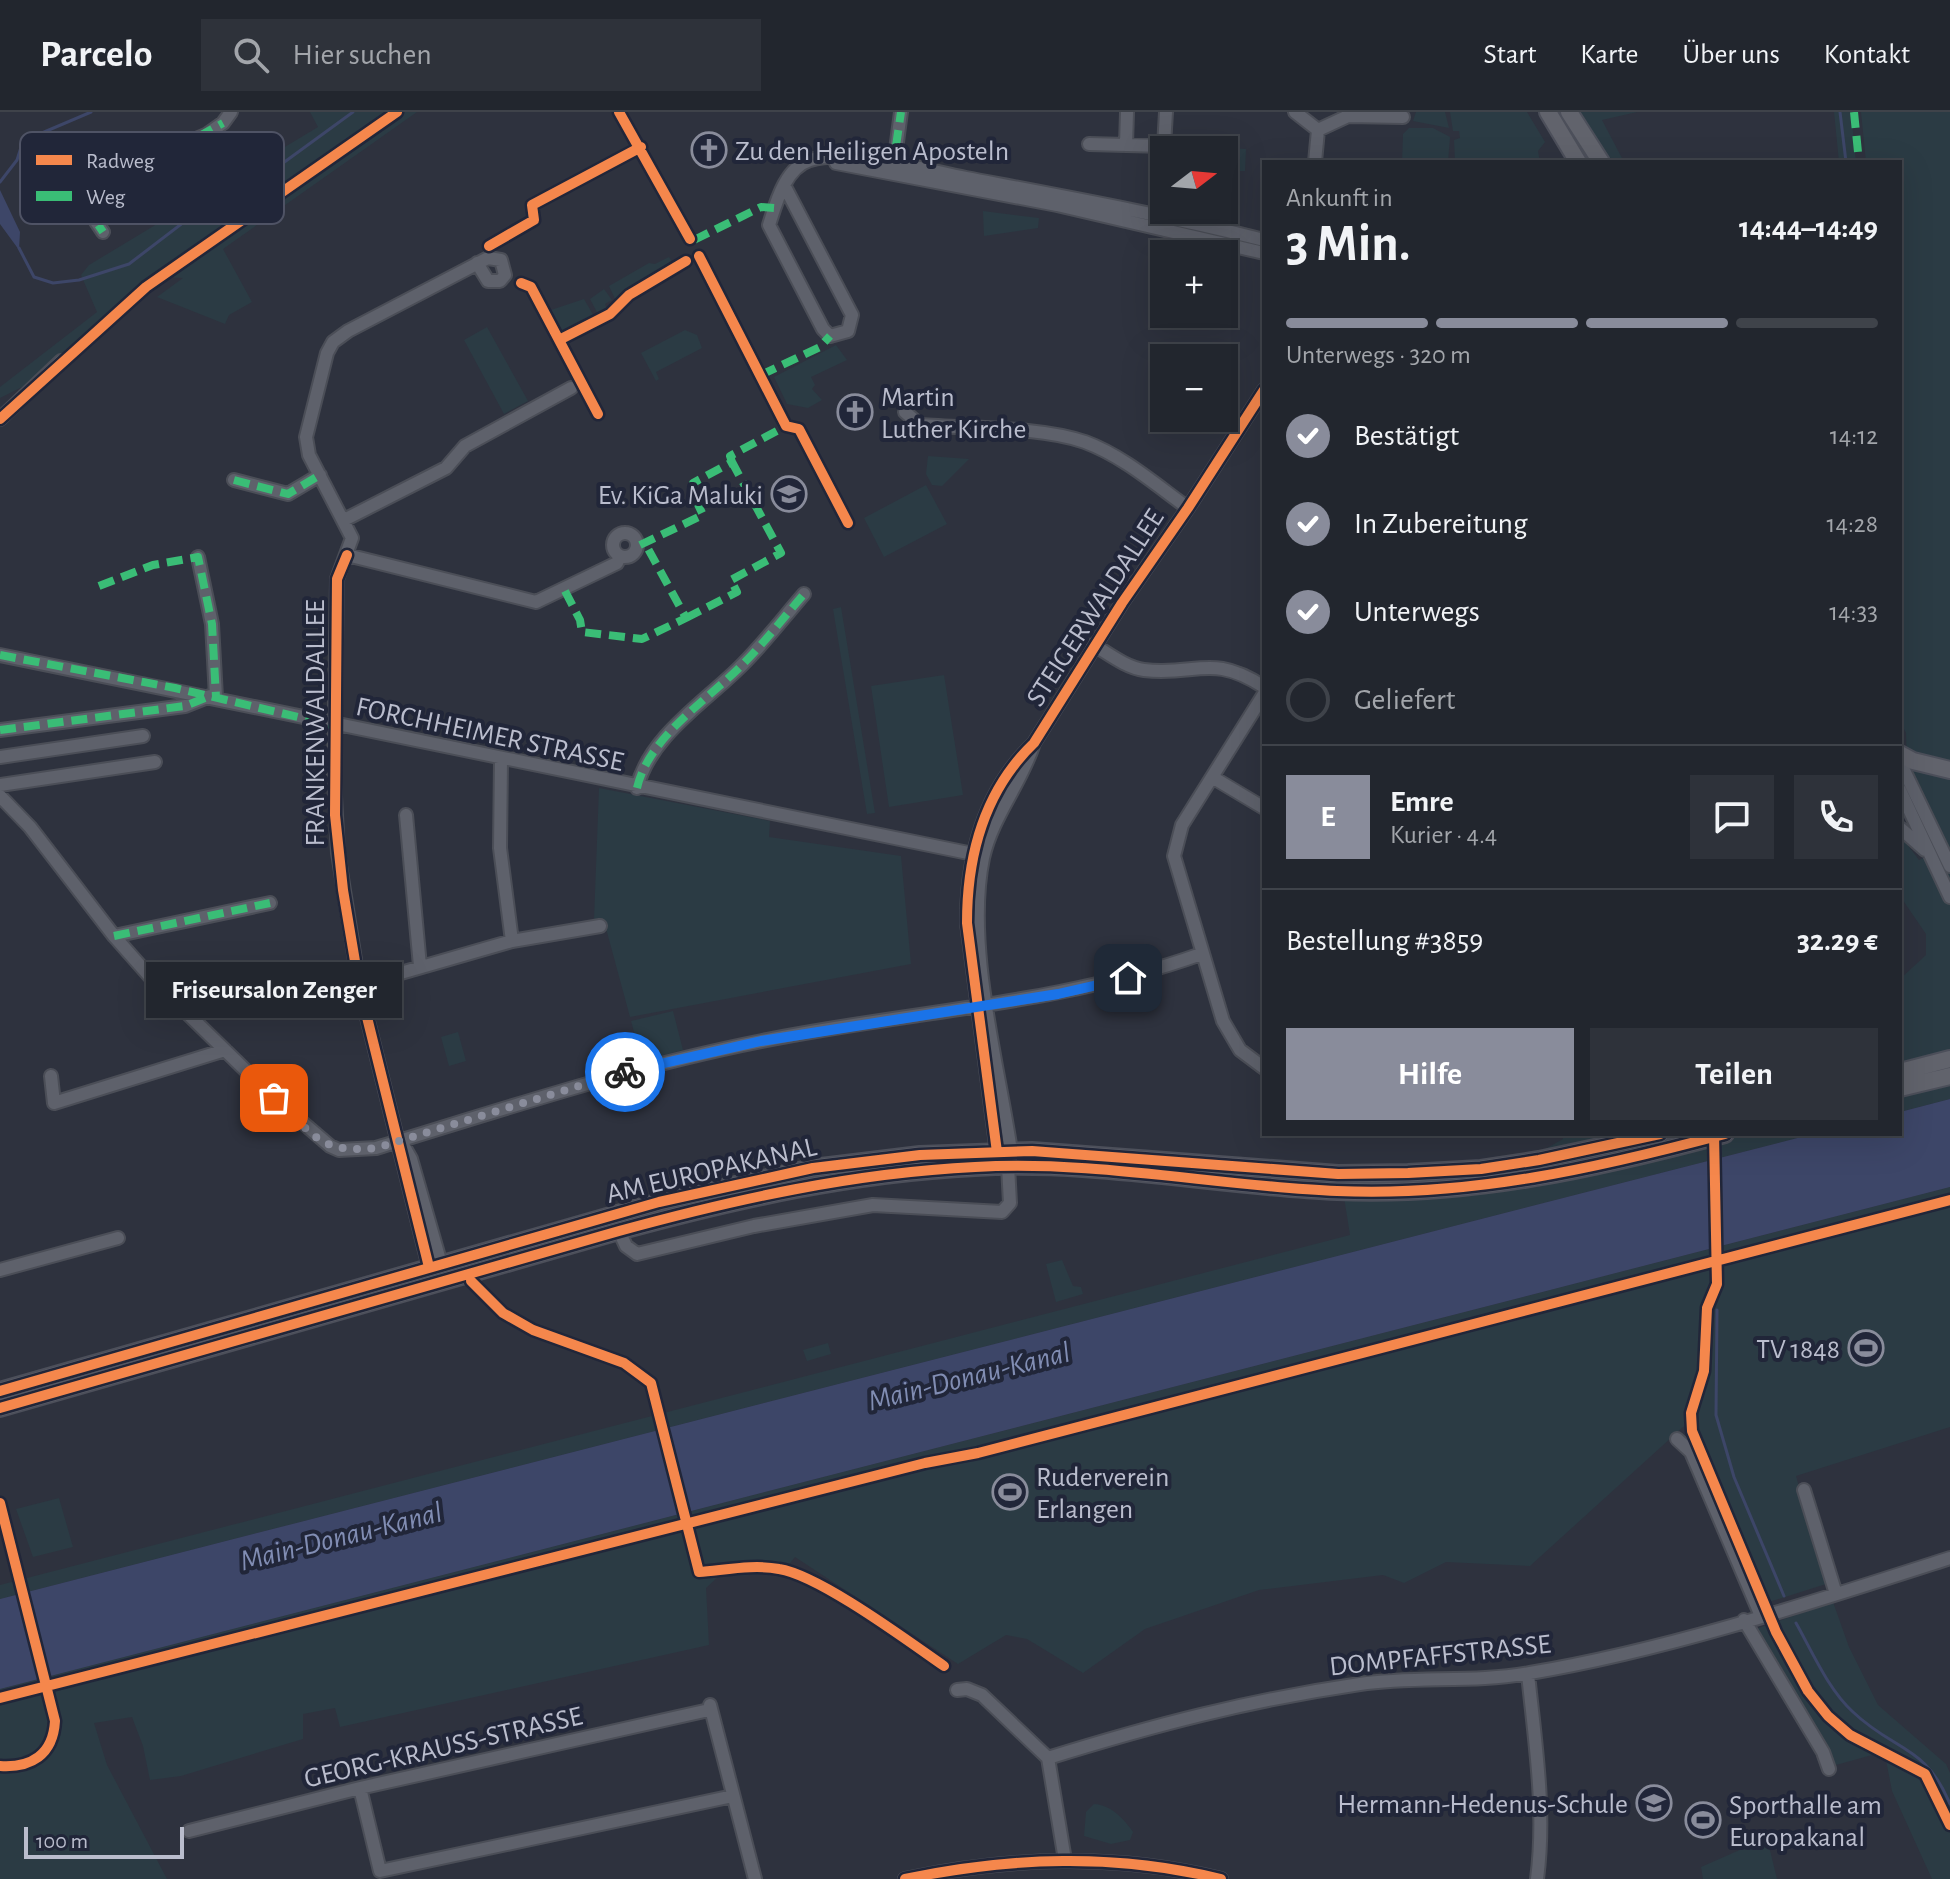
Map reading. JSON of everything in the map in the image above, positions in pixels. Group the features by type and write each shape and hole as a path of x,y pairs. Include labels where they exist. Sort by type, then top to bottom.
{"main road":[{"path":"1548,112 1577,160"},
{"path":"1569,112 1600,160"},
{"path":"1902,755 1950,770"},
{"path":"1902,1069 1950,1059"},
{"path":"1902,1088 1950,1076"},
{"name":"AM EUROPAKANAL","path":"0,1391 435,1265 769,1176 887,1157 1005,1156 1338,1174 1408,1173 1481,1169 1651,1136"},
{"name":"AM EUROPAKANAL","path":"0,1408 619,1231 721,1203 807,1185 1005,1156 1339,1191 1409,1191 1542,1178 1717,1136"},
{"path":"435,1265 439,1282"}],"street":[{"path":"210,132 231,112"},
{"path":"893,169 901,112"},
{"path":"1126,145 1127,112"},
{"path":"1089,144 1164,146 1166,112"},
{"path":"1295,112 1318,130"},
{"path":"1318,130 1348,116 1403,117"},
{"path":"1315,160 1318,130"},
{"path":"784,185 849,308 852,325 843,334 830,336 823,329 769,225 784,185 793,171 808,160 822,159 1080,198 1262,240"},
{"path":"893,169 1262,253"},
{"path":"97,224 103,232"},
{"path":"477,263 333,342 307,427 307,446 344,520 446,468 465,446 571,388"},
{"path":"0,419 61,361"},
{"name":"STEIGERWALDALLEE","path":"1005,1156 967,923 978,855 993,798 1020,756 1034,743 1094,645 1262,393"},
{"path":"905,412 920,425 1064,436 1088,443 1125,463 1188,508"},
{"path":"234,480 288,494 320,475"},
{"name":"FRANKENWALDALLEE","path":"344,520 352,538 337,579 336,828 359,985 401,1141 402,1162 435,1265"},
{"path":"347,555 536,602 617,563 620,556"},
{"path":"0,730 185,706 213,697 212,624 198,557"},
{"path":"637,788 641,770 661,743 746,662 804,594"},
{"path":"1094,645 1142,670 1221,666 1240,671 1262,686"},
{"name":"FORCHHEIMER STRASSE","path":"0,655 213,697 336,726 637,788 978,855"},
{"path":"1262,697 1182,825 1174,856 1201,954 1230,1036 1240,1050 1262,1066"},
{"path":"0,757 143,736"},
{"path":"501,760 500,848 512,941"},
{"path":"0,785 155,762"},
{"path":"1902,771 1908,797 1950,897"},
{"path":"1212,777 1262,807"},
{"path":"0,796 30,827 114,936 225,1050 330,1146 354,1150 401,1141 638,1069 761,1041 1099,986 1201,954"},
{"path":"1908,797 1950,866"},
{"path":"406,815 420,966"},
{"path":"1902,830 1932,858"},
{"path":"114,936 270,903"},
{"path":"359,985 512,941 600,926"},
{"path":"51,1076 54,1103 225,1050"},
{"name":"AM EUROPAKANAL","path":"619,1231 626,1246 637,1254 754,1226 873,1205 1002,1212 1010,1203 1005,1156"},
{"path":"0,1270 118,1238"},
{"path":"1677,1439 1691,1452 1761,1616"},
{"path":"1804,1490 1836,1594"},
{"name":"DOMPFAFFSTRASSE","path":"1048,1758 1218,1709 1364,1683 1528,1674 1761,1616 1950,1558"},
{"path":"1744,1620 1823,1752 1829,1769"},
{"path":"1528,1674 1539,1769 1541,1846 1537,1879"},
{"path":"957,1690 967,1689 982,1695 1048,1758 1065,1860"},
{"name":"GEORG-KRAUSS-STRASSE","path":"189,1831 710,1706 755,1879"},
{"path":"360,1788 380,1871 733,1796"},
{"path":"905,1879 992,1864 1065,1860 1131,1862 1221,1879"}],"shaded area":[{"path":"310,112 417,112 284,206 284,147 318,127"},
{"path":"1416,112 1445,112 1449,128 1413,121"},
{"path":"1450,112 1527,112 1545,142 1538,151 1540,160 1455,160 1454,140 1460,138 1459,131 1453,131"},
{"path":"1577,112 1637,112 1602,120 1623,160 1610,160"},
{"path":"1834,112 1851,112 1856,160 1839,160"},
{"path":"1861,112 1950,112 1950,1099 1902,1111 1902,977 1926,955 1926,934 1902,899 1902,838 1919,860 1948,846 1907,763 1906,733 1902,725 1902,160 1866,160"},
{"path":"1409,128 1433,128 1450,137 1448,160 1402,160 1403,134"},
{"path":"1238,148 1246,149 1245,171 1238,171"},
{"path":"983,211 1039,218 1038,228 984,236"},
{"path":"157,224 258,224 223,249 252,302 229,315 225,324 157,297 183,278 160,277 26,385 0,398 0,387 97,312 81,275 89,265"},
{"path":"669,257 675,266 615,299 609,286 649,263 655,264"},
{"path":"604,289 612,300 605,304 608,311 599,316 590,299"},
{"path":"584,299 595,318 562,336 548,311"},
{"path":"487,327 528,401 504,414 464,340"},
{"path":"685,330 697,335 702,348 656,372 659,379 656,381 641,353"},
{"path":"836,345 847,360 811,377 815,385 812,389 822,400 808,408 787,404 774,377"},
{"path":"928,456 969,459 942,486 932,485 926,474"},
{"path":"926,485 947,524 884,557 864,518"},
{"path":"841,607 875,813 867,814 833,609"},
{"path":"944,675 963,795 889,807 871,686"},
{"path":"599,788 770,821 769,837 901,856 911,964 630,1017 604,921 594,920"},
{"path":"673,1011 683,1050 642,1061 631,1021"},
{"path":"458,1032 466,1061 449,1066 441,1037"},
{"path":"1563,1136 1805,1136 0,1599 0,1585 1350,1235 1344,1197 1467,1193 1563,1139"},
{"path":"1950,1187 1950,1427 1796,1476 1826,1584 1769,1602 1695,1423 1683,1427 1530,1566 1446,1562 1404,1583 1383,1575 1259,1590 1145,1629 1083,1673 1027,1639 1006,1635 958,1664 795,1557 782,1573 718,1577 706,1588 709,1645 340,1727 335,1708 303,1714 303,1739 181,1776 150,1780 143,1746 132,1717 94,1723 107,1765 167,1879 0,1879 0,1689"},
{"path":"1062,1260 1073,1286 1081,1287 1083,1294 1056,1302 1046,1264"},
{"path":"828,1343 831,1354 807,1361 803,1350"},
{"path":"59,1498 73,1547 33,1557 16,1509"},
{"path":"1833,1602 1849,1647 1878,1705 1946,1764 1950,1773 1950,1879 1932,1879 1892,1791 1886,1760 1872,1755 1836,1765 1750,1631"},
{"path":"1094,1804 1106,1807 1121,1818 1133,1832 1130,1840 1111,1844 1084,1836 1086,1812"},
{"path":"1767,1838 1777,1879 1703,1879 1701,1867"}],"water":[{"path":"0,190 20,232 19,250 0,224"},
{"name":"Main-Donau-Kanal","path":"1950,1099 1950,1187 0,1689 0,1599 1805,1136 1902,1136 1902,1111"}],"pier":[{"path":"667,1423 691,1516 682,1518 658,1425"},
{"path":"26,1588 50,1680 40,1683 16,1590"}],"waterway":[{"path":"44,132 91,112"},
{"path":"284,162 353,112"},
{"path":"1840,112 1846,160"},
{"path":"0,182 17,160 20,150"},
{"path":"19,248 34,277 53,283 79,280 129,264 181,224"},
{"path":"1717,1310 1716,1415 1734,1477 1784,1596"},
{"path":"1796,1623 1844,1703 1868,1725 1919,1759 1940,1784 1950,1804"}],"marked path":[{"path":"896,146 901,112"},
{"path":"1854,112 1859,160"},
{"path":"207,132 223,123"},
{"path":"694,240 761,207 774,208"},
{"path":"98,224 103,232"},
{"path":"761,375 820,347 830,336"},
{"path":"640,545 703,515 692,492 693,483 732,462 730,456 786,426"},
{"path":"686,618 737,592 731,580 781,553 732,462"},
{"path":"234,480 288,494 320,475"},
{"path":"565,591 580,620 582,632 642,639 686,618 646,545"},
{"path":"99,586 153,565 198,557 212,624 216,697"},
{"path":"637,788 644,769 667,735 743,664 804,594"},
{"path":"0,655 175,688 336,726"},
{"path":"0,730 185,706 210,696"},
{"path":"114,936 270,903"}],"cycle path":[{"path":"284,191 397,112"},
{"path":"619,112 690,239"},
{"path":"489,246 534,220 532,205 641,147"},
{"path":"0,419 146,287 236,224"},
{"path":"699,256 786,426 799,429 848,523"},
{"path":"559,340 610,314 629,295 686,261"},
{"path":"521,283 531,287 598,414"},
{"path":"997,1152 967,923 970,873 982,826 1002,782 1034,743 1122,603 1262,393"},
{"path":"347,555 337,579 335,815 343,890 359,985 429,1267"},
{"path":"0,1391 659,1202 813,1168 920,1155 1032,1151 1338,1174 1408,1173 1481,1169 1651,1136"},
{"path":"1714,1136 1717,1284 1707,1308 1704,1371 1691,1413 1692,1431 1776,1632 1808,1691 1828,1716 1850,1735 1925,1774 1950,1825"},
{"path":"0,1408 619,1231 751,1198 840,1181 929,1170 1020,1166 1111,1170 1292,1188 1387,1192 1533,1178 1717,1136"},
{"path":"0,1698 925,1463 978,1453 1950,1200"},
{"path":"471,1281 503,1313 533,1330 624,1363 651,1383 699,1572 760,1567 796,1574 863,1610 944,1666"},
{"path":"0,1503 55,1721 50,1743 38,1757 21,1765 0,1766"},
{"path":"905,1879 984,1866 1063,1861 1142,1865 1221,1879"}],"way so far":[{"path":"274,1098 330,1146 339,1150 354,1150 376,1148 625,1072"}],"place":[{"name":"Zu den Heiligen Aposteln","path":"709,150"},
{"name":"Martin Luther Kirche","path":"855,412"},
{"name":"Ev. KiGa Maluki","path":"789,494"},
{"name":"Friseursalon Zenger","path":"274,1098"},
{"name":"TV 1848","path":"1866,1348"},
{"name":"Ruderverein Erlangen","path":"1010,1492"},
{"name":"Hermann-Hedenus-Schule","path":"1654,1803"},
{"name":"Sporthalle am Europakanal","path":"1703,1820"}],"route":[{"path":"625,1072 761,1041 1058,994 1128,978"}]}
